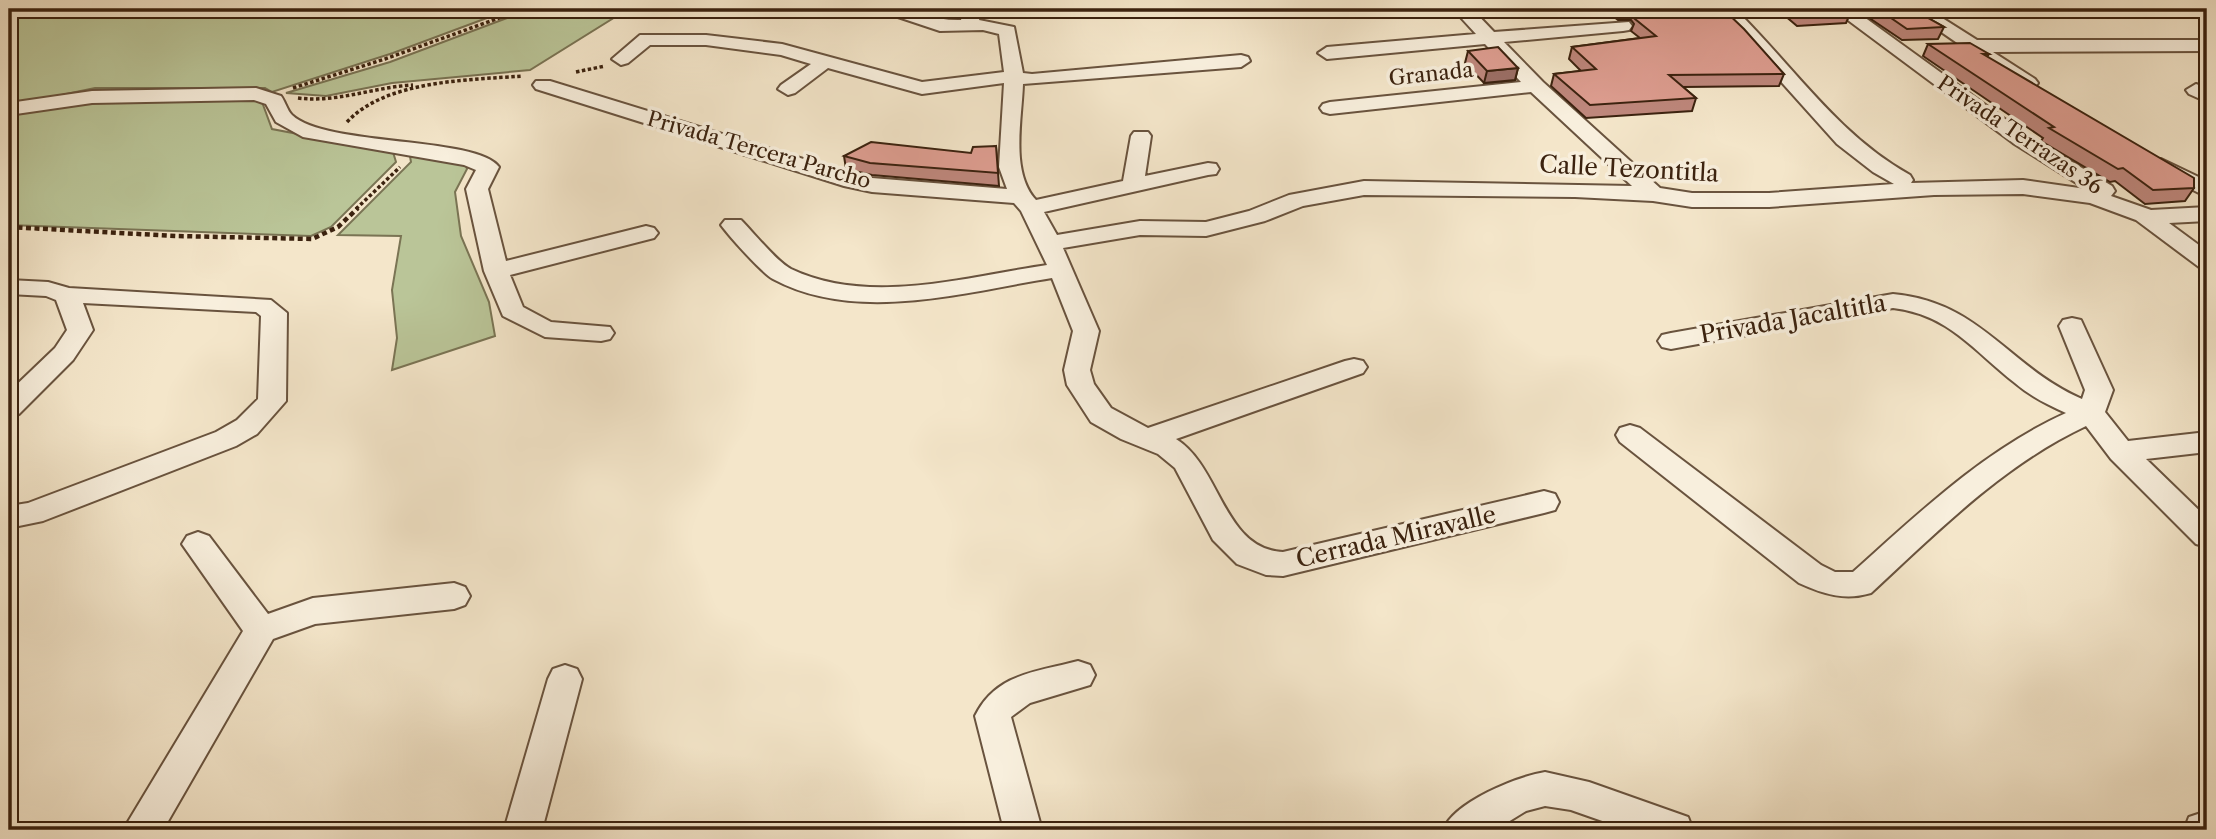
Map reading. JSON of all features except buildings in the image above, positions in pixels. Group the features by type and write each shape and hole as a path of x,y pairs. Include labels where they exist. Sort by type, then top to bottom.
{"street":[{"path":"892,9 940,26 971,17 1008,31 1014,76 1010,167 1026,203 1050,244 1086,331 1077,370 1081,385 1101,415 1147,439 1354,367"},
{"path":"1462,9 1536,86 1653,194"},
{"path":"1725,9 1770,55 1825,123 1866,158 1902,180"},
{"name":"Privada Terrazas 36","path":"1842,9 2020,139 2148,217"},
{"path":"1917,9 2041,92"},
{"path":"1327,53 1623,26"},
{"path":"621,58 646,39 678,38 738,43 825,62 922,88 955,87 980,79 1014,76 1032,80 1241,61"},
{"name":"Privada Terrazas 36","path":"1895,49 1972,46 2207,46"},
{"path":"788,89 825,62"},
{"name":"Privada Tercera Parcho","path":"539,80 844,179 872,185 1026,203 1208,169"},
{"name":"Granada","path":"1331,107 1536,86"},
{"path":"9,110 92,97 224,93 270,98 283,118 310,133 469,159 488,167 477,189 496,271 512,311 545,329 601,333"},
{"path":"1133,185 1140,136"},
{"path":"2143,154 2207,191"},
{"name":"Calle Tezontitla","path":"1050,244 1105,232 1140,228 1206,229 1257,216 1307,198 1364,188 1575,190 1653,194 1692,200 1769,200 1934,188 2024,187 2094,197 2148,217 2207,214"},
{"path":"2148,217 2207,262"},
{"path":"733,225 780,273 824,289 850,294 918,292 1059,270"},
{"path":"496,271 646,233"},
{"path":"9,287 48,289 66,295 262,305 274,313 272,401 247,427 226,439 125,478 32,513 9,517"},
{"path":"9,408 75,341 80,330 66,295"},
{"name":"Privada Jacaltitla","path":"1671,341 1893,301 1912,301 1948,314 2042,391 2091,413"},
{"path":"1630,435 1810,574 1831,584 1860,584 1995,468 2060,426 2091,413 2099,390 2072,326"},
{"path":"2091,413 2121,452 2207,536"},
{"name":"Cerrada Miravalle","path":"1147,439 1168,447 1186,462 1224,532 1248,556 1266,563 1283,564 1544,502"},
{"path":"2121,452 2207,442"},
{"path":"198,544 261,630"},
{"path":"142,830 261,630 313,611 454,596"},
{"path":"1023,830 993,716 997,705 1007,696 1079,676"},
{"path":"523,830 565,679"},
{"path":"1462,830 1519,797 1545,788 1577,796 1674,830"}],"path":[{"path":"270,98 524,9"},
{"path":"573,73 612,64 621,58"},
{"path":"270,98 322,101 394,86 539,80"},
{"path":"337,137 352,114 359,109 425,84"},
{"path":"9,227 176,236 312,239 338,227 402,165 404,156 396,145"}],"green space":[{"path":"9,9 511,9 393,53 272,92 265,88 95,88 18,104 9,97"},
{"path":"531,9 628,9 530,70 392,83 326,96 286,93 390,62"},
{"path":"236,96 262,102 272,129 393,152 396,162 331,227 311,236 9,225 9,114 78,100"},
{"path":"409,151 464,160 467,169 455,192 461,236 489,302 495,336 392,370 397,338 392,290 401,236 338,235 411,162"}]}
